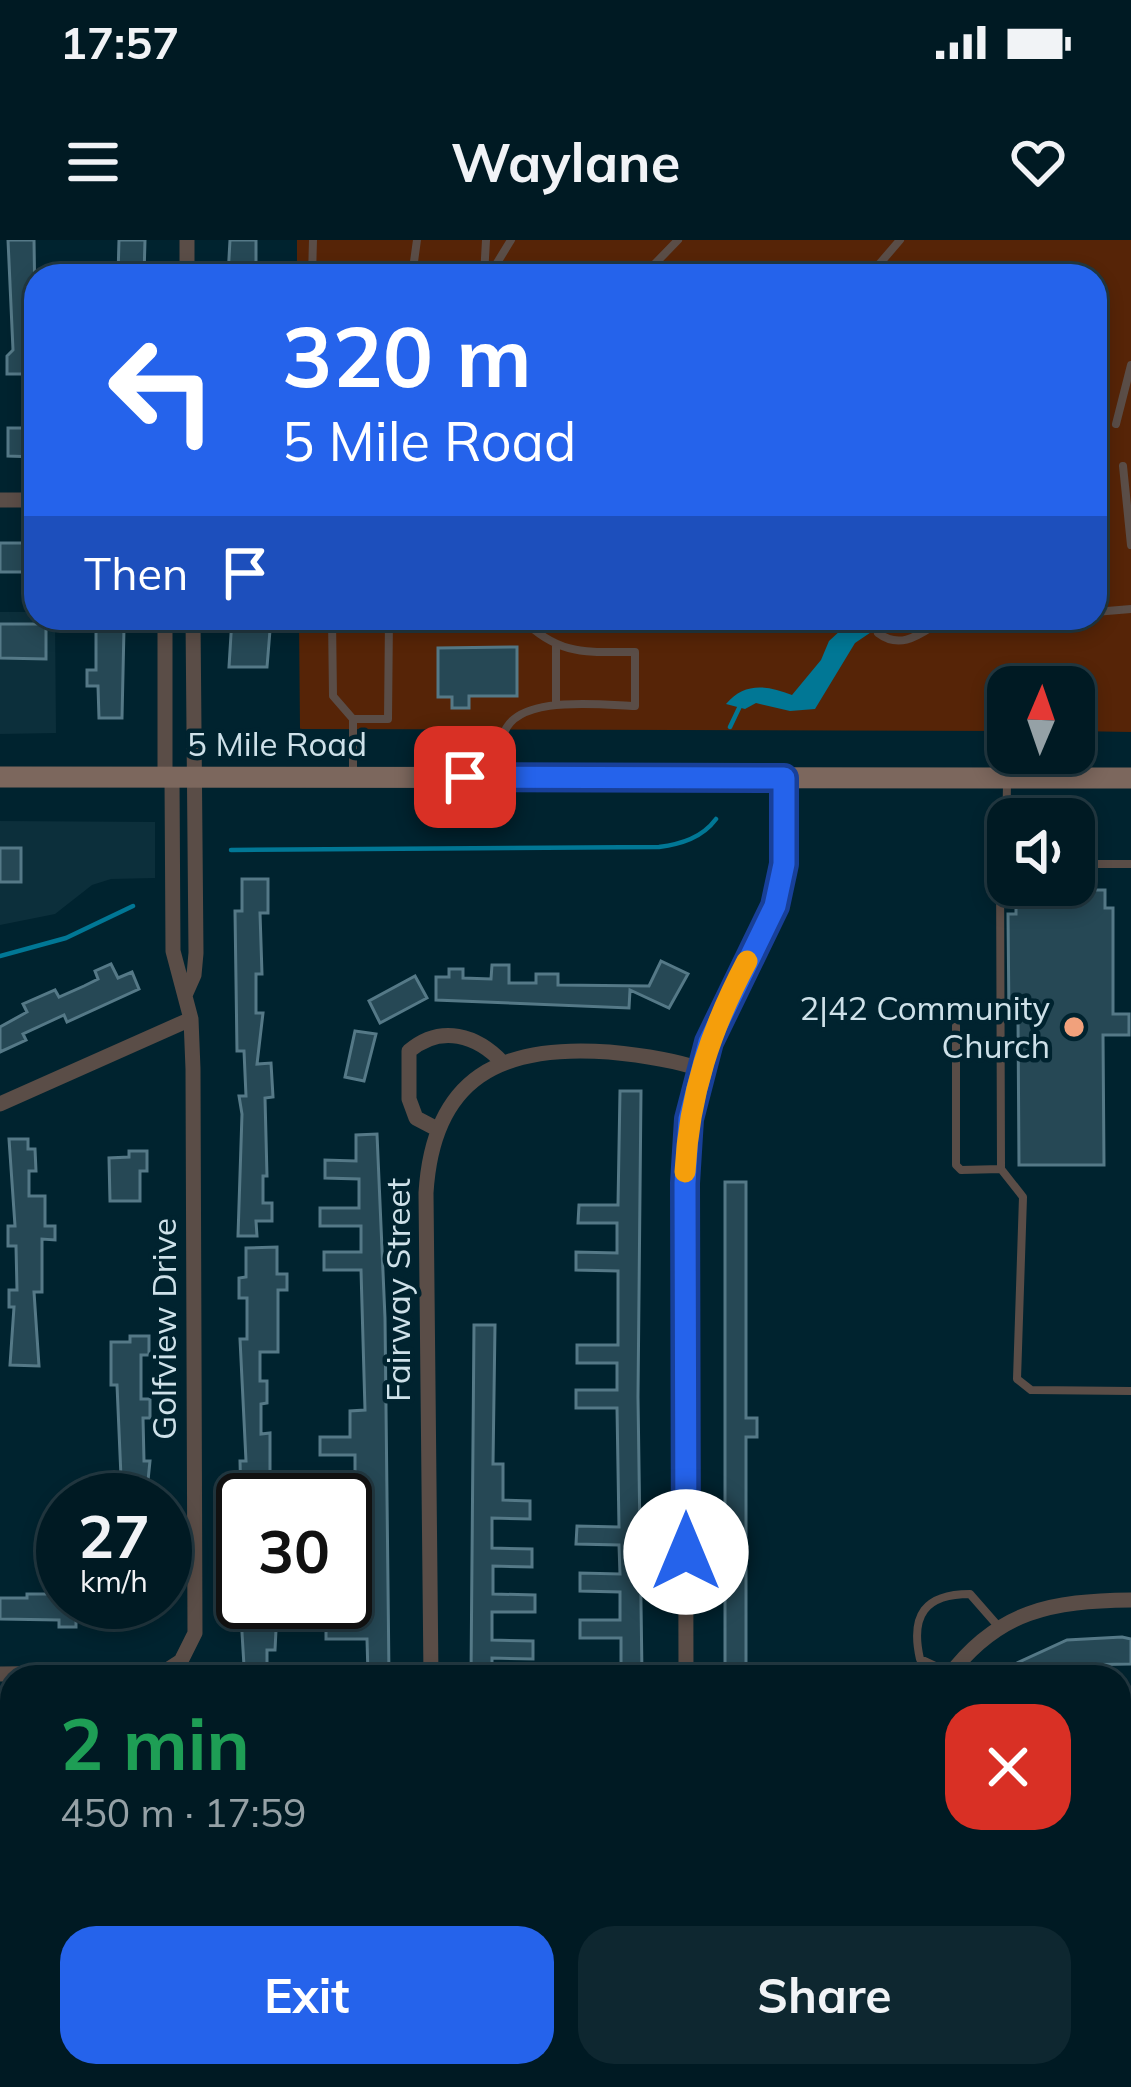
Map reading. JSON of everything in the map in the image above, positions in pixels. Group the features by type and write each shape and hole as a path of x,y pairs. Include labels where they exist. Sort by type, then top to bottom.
{"main road":[{"name":"5 Mile Road","path":"0,777 1131,778"}],"street":[{"path":"165,630 177,777"},
{"path":"177,777 192,630"},
{"name":"Golfview Drive","path":"173,1665 182,1661 195,1633 190,1018 186,993 196,953 177,777"},
{"path":"686,1665 685,1183 689,1119 700,1069 723,1007 775,906 784,864 784,778"},
{"path":"0,1104 190,1018"},
{"path":"437,1129 416,1118 409,1099 409,1052 428,1040 465,1037 485,1044 503,1064"},
{"name":"Fairway Street","path":"431,1665 426,1193 437,1129 453,1099 477,1074 531,1054 570,1049 678,1061 700,1069"},
{"path":"957,1665 999,1627 1055,1604 1131,1600"}],"lane":[{"path":"655,264 678,240"},
{"path":"879,264 900,240"},
{"path":"1116,424 1131,364"},
{"path":"1123,466 1131,545"},
{"path":"332,630 333,696 353,719 353,777"},
{"path":"353,719 388,718 389,630"},
{"path":"503,777 502,737 508,724 526,711 556,705 635,706 635,652 568,652 537,630"},
{"path":"878,633 890,641 914,640 929,630"},
{"path":"556,645 556,705"},
{"path":"1007,778 1007,798"},
{"path":"1095,864 1131,864"},
{"path":"1004,906 1001,1168 1023,1197 1017,1379 1030,1390 1131,1391"},
{"path":"956,1026 956,1165 961,1170 1001,1168"},
{"path":"931,1665 920,1659 917,1627 922,1611 942,1594 970,1594 999,1627"}],"shaded area":[{"path":"297,240 1131,240 1131,732 1095,731 1095,666 987,666 987,731 300,729 299,630 1107,630 1107,264 297,264"},
{"path":"0,612 24,612 24,630 55,630 56,733 0,734"},
{"path":"0,821 155,822 155,878 111,879 92,885 55,914 0,925"}],"water":[{"path":"841,630 874,630 855,643 815,709 790,711 756,703 745,709 726,704 740,692 756,688 792,695 821,660 829,641"}],"building":[{"path":"8,240 34,240 34,264 24,264 24,374 7,374 7,356 13,350"},
{"path":"119,240 145,240 144,264 118,264"},
{"path":"230,240 256,240 256,264 229,264"},
{"path":"8,428 24,428 24,457 8,456"},
{"path":"0,543 24,543 24,572 0,572"},
{"path":"0,624 46,630 46,659 0,658"},
{"path":"96,630 124,630 122,718 99,718 98,686 87,686 87,670 96,670"},
{"path":"231,630 270,630 267,667 229,667"},
{"path":"517,647 517,696 469,696 469,708 452,708 452,697 438,697 438,648"},
{"path":"0,848 21,848 21,882 0,882"},
{"path":"242,879 268,879 268,913 260,913 262,974 256,974 256,1013 263,1013 257,1064 271,1063 273,1097 265,1098 263,1203 272,1203 272,1221 256,1221 257,1236 238,1236 239,1096 246,1096 244,1051 237,1051 235,911 242,911"},
{"name":"2|42 Community Church","path":"1095,890 1105,890 1105,908 1113,908 1113,1014 1129,1014 1129,1035 1103,1035 1104,1165 1019,1165 1018,1018 1009,1018 1008,914 1016,914 1016,906 1095,906"},
{"path":"661,961 688,974 669,1008 630,990 629,1008 436,1000 436,977 449,977 449,969 463,969 463,978 491,979 492,965 509,965 509,983 536,983 536,974 558,974 558,985 649,986"},
{"path":"111,964 118,978 132,972 139,989 67,1022 64,1015 23,1034 26,1040 0,1052 0,1027 27,1012 23,1004 55,990 59,997 84,986 98,979 95,971"},
{"path":"415,976 427,998 380,1023 369,1001"},
{"path":"355,1031 376,1034 364,1081 345,1077"},
{"path":"620,1091 641,1091 642,1665 621,1665 621,1638 580,1638 580,1620 620,1620 620,1592 580,1591 580,1573 620,1574 619,1545 576,1544 577,1526 619,1527 617,1408 576,1408 576,1390 617,1390 617,1363 577,1363 577,1345 618,1345 618,1271 576,1270 576,1252 617,1253 617,1223 578,1223 579,1205 618,1205"},
{"path":"377,1134 385,1318 389,1665 368,1665 367,1639 326,1639 326,1629 372,1629 372,1473 355,1473 355,1455 320,1455 320,1437 350,1437 350,1411 365,1410 361,1270 324,1270 324,1252 361,1252 361,1226 320,1226 320,1208 359,1208 359,1179 325,1178 325,1160 356,1161 356,1135"},
{"path":"9,1139 28,1139 28,1149 35,1149 36,1171 29,1171 29,1196 45,1196 45,1226 55,1226 55,1240 42,1239 42,1292 34,1292 39,1366 10,1365 14,1307 9,1307 9,1290 17,1290 16,1246 8,1246 8,1226 15,1226"},
{"path":"129,1151 147,1151 147,1171 140,1171 140,1201 110,1201 109,1158 129,1157"},
{"path":"725,1182 746,1182 746,1418 757,1418 757,1437 746,1437 746,1665 725,1665"},
{"path":"277,1247 277,1274 287,1274 287,1290 278,1290 278,1352 260,1352 260,1381 267,1381 261,1434 270,1433 270,1473 240,1473 240,1461 246,1461 240,1339 247,1339 247,1298 239,1298 239,1278 246,1277 246,1248"},
{"path":"474,1325 495,1325 493,1464 503,1464 503,1500 530,1501 530,1519 492,1518 492,1548 532,1549 532,1567 493,1566 493,1594 535,1595 535,1612 492,1612 492,1640 533,1641 533,1659 492,1658 492,1665 471,1665"},
{"path":"130,1336 149,1336 149,1355 141,1355 141,1399 150,1399 150,1418 143,1418 149,1473 121,1473 111,1342 130,1342"},
{"path":"27,1594 36,1594 36,1620 0,1619 0,1598 27,1598"},
{"path":"242,1629 276,1630 275,1650 267,1650 267,1665 244,1665"},
{"path":"1131,1639 1131,1664 1017,1663 1067,1640"}],"waterway":[{"path":"730,727 740,706"},
{"path":"231,850 659,847 690,839 716,819"},
{"path":"0,956 66,938 133,906"}],"slow traffic":[{"path":"685,1172 689,1119 700,1069 723,1007 747,961"}],"place":[{"name":"2|42 Community Church","path":"1074,1027"}],"route":[{"path":"465,777 784,778 784,864 775,906 723,1007 700,1069 689,1119 686,1552"}]}
